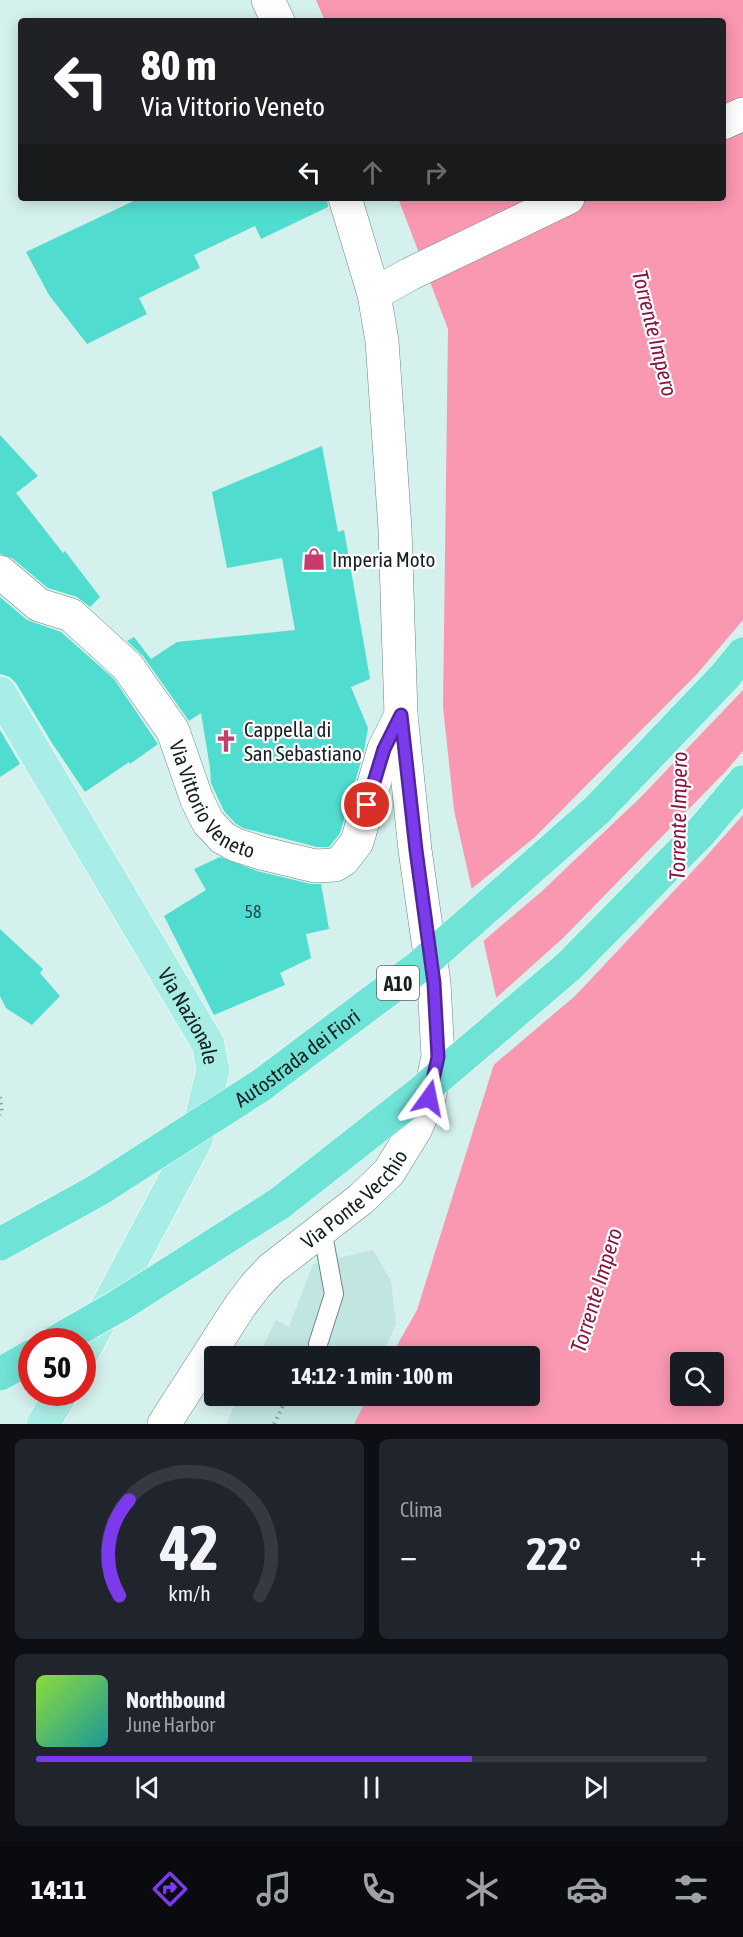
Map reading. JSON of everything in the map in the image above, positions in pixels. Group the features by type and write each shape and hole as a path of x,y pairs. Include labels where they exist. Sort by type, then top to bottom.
{"highway":[{"name":"Autostrada dei Fiori","path":"0,1244 98,1190 260,1086 420,966 597,810 725,676 743,654"},
{"path":"80,1328 120,1305 280,1203 420,1094 568,966 700,832 743,782"},
{"path":"0,1374 18,1364"}],"main road":[{"path":"268,0 277,18"},
{"path":"726,122 743,114"},
{"name":"Via Ponte Vecchio","path":"164,1424 256,1285 271,1269 361,1199 389,1172 416,1128 429,1098 438,1057 434,983 401,715 395,529 382,341 374,294 346,201"},
{"path":"374,294 410,274 562,201"},
{"name":"Via Vittorio Veneto","path":"0,572 39,605 71,615 129,667 173,731 197,800 208,822 219,834 236,845 261,854 325,867 343,860 357,842 384,749 401,715"},
{"name":"Via Nazionale","path":"0,693 208,1044 213,1070 196,1140 96,1328"},
{"path":"43,1424 54,1406"}],"lane":[{"path":"318,1344 334,1294 321,1229"}],"path":[{"path":"0,1096 2,1112 0,1115"},
{"path":"274,1424 283,1406"}],"shaded area":[{"path":"373,1250 391,1281 396,1324 386,1346 263,1346 276,1320 289,1327 313,1264"},
{"path":"234,1406 363,1406 354,1424 226,1424"}],"water":[{"name":"Torrente Impero","path":"316,0 743,0 743,1424 354,1424 363,1406 540,1406 540,1346 397,1346 417,1310 504,1032 454,810 443,707 448,329 399,201 726,201 726,18 324,18"}],"pier":[{"path":"743,620 743,690 641,797 541,892 481,943 469,891 535,837 697,674"},
{"path":"743,751 743,815 575,996 490,1068 501,1032 494,1000 563,938"}],"building":[{"path":"134,201 327,201 328,207 261,239 255,226 194,255 200,268 139,298 147,314 87,344 49,295 26,252"},
{"path":"0,435 38,476 16,493 100,597 90,607 77,597 48,588 12,558 0,554"},
{"path":"322,446 338,532 344,530 370,679 351,687 368,728 364,751 340,833 329,847 317,847 243,828 235,823 224,811 211,783 201,713 189,721 143,656 127,641 134,637 151,659 177,642 295,630 282,558 227,568 212,492"},
{"path":"0,597 27,620 61,632 114,679 158,744 85,792 16,683 10,677 0,674"},
{"path":"0,730 20,764 0,777"},
{"path":"220,857 257,871 311,884 321,884 329,929 306,934 311,958 280,973 285,985 214,1015 164,916 206,890 194,869"},
{"path":"0,929 43,969 40,973 60,996 32,1025 6,1008 0,996"}],"place":[{"name":"Imperia Moto","path":"314,559"},
{"name":"Cappella di San Sebastiano","path":"226,741"}],"route":[{"path":"367,805 384,749 401,715 434,983 438,1057 429,1098"}]}
